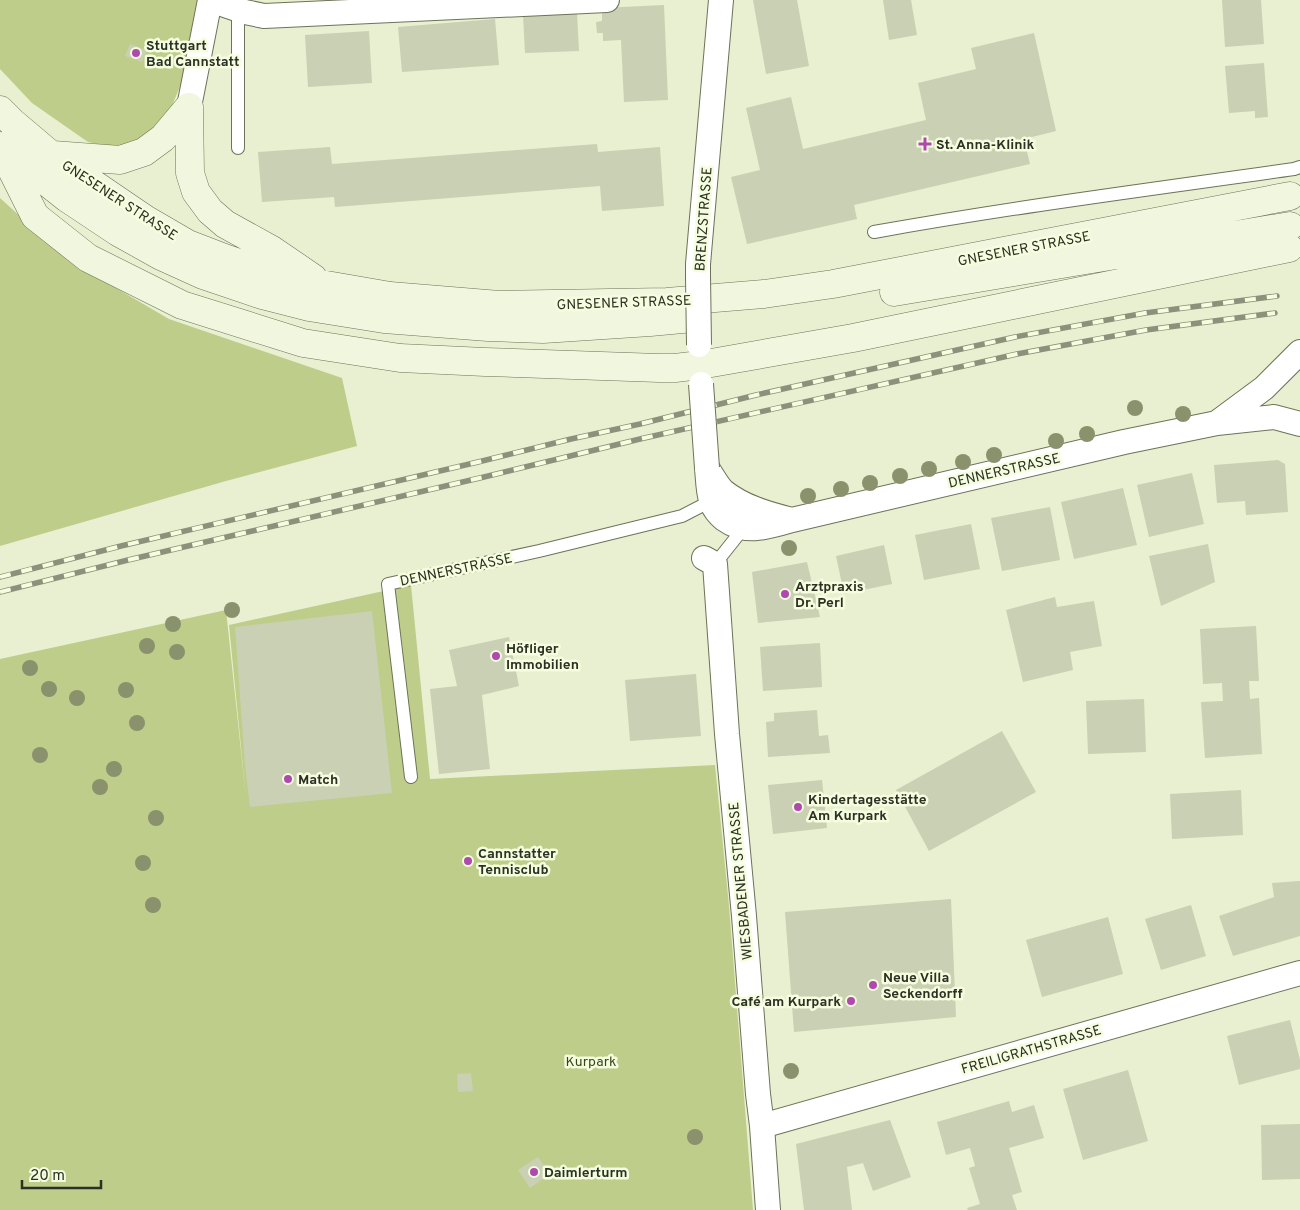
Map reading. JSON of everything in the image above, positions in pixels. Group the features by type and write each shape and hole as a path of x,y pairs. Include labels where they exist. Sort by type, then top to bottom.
{"main road":[{"path":"52,155 120,160 144,152 163,138 189,107"},
{"path":"189,107 190,173 196,192 210,211 225,224 272,250 323,285"},
{"name":"GNESENER STRASSE","path":"0,110 52,155 145,219 188,244 280,277 390,296 499,305 667,302 764,294 842,283 1290,196"},
{"path":"0,145 35,216 88,258 182,305 303,343 400,358 659,368 700,365"},
{"name":"GNESENER STRASSE","path":"0,145 67,198 118,232 161,256 203,275 309,307 384,319 488,327 543,329 650,322 788,309 1290,237 853,338 700,365"}],"street":[{"path":"189,107 210,0 264,16 607,0"},
{"name":"BRENZSTRASSE","path":"707,468 700,365 698,276 721,0"},
{"name":"DENNERSTRASSE","path":"1217,423 1264,388 1300,352"},
{"name":"DENNERSTRASSE","path":"707,468 716,496 717,514 734,525 751,519 756,529 1124,442 1217,423 1274,417 1300,424"},
{"name":"WIESBADENER STRASSE","path":"709,561 744,916 768,1210"},
{"name":"FREILIGRATHSTRASSE","path":"762,1126 1300,973"}],"lane":[{"path":"238,9 238,148"},
{"path":"874,232 968,215 1300,167"},
{"name":"DENNERSTRASSE","path":"411,777 388,584 539,551 682,516 716,496"},
{"path":"709,561 751,519"}],"green space":[{"path":"0,0 197,0 181,84 166,120 145,141 119,149 88,142 32,103 0,69"},
{"path":"0,198 68,260 169,319 342,378 357,446 226,481 0,546"},
{"name":"Kurpark","path":"411,585 430,779 715,765 729,906 753,1210 0,1210 0,659 226,610 246,798 229,625"}],"building":[{"path":"753,0 797,0 809,66 766,74"},
{"path":"883,0 911,0 917,35 889,40"},
{"path":"1222,0 1261,0 1264,44 1225,47"},
{"path":"664,5 668,100 624,102 621,40 603,41 603,33 597,33 596,22 602,21 602,8"},
{"path":"577,12 579,51 525,53 523,15"},
{"path":"495,19 499,65 402,72 398,27"},
{"path":"369,31 372,83 308,87 305,35"},
{"name":"St. Anna-Klinik","path":"1034,33 1056,131 1024,139 1030,164 854,205 857,219 747,244 731,177 760,170 746,108 791,97 803,149 926,120 918,83 976,69 971,48"},
{"name":"Stuttgart Bad Cannstatt","path":"130,44 147,50 142,62 125,56"},
{"path":"1264,63 1268,117 1255,118 1255,111 1229,113 1225,66"},
{"path":"597,144 598,152 660,147 664,206 602,211 600,186 335,207 334,197 262,202 258,152 330,147 332,164"},
{"path":"1278,460 1285,464 1288,512 1246,515 1245,501 1217,503 1214,465"},
{"path":"1192,473 1204,524 1149,537 1137,485"},
{"path":"1123,488 1137,545 1074,559 1061,502"},
{"path":"1050,507 1060,560 1002,571 991,518"},
{"path":"971,524 980,569 924,580 915,535"},
{"path":"1208,544 1215,582 1161,606 1149,556"},
{"path":"884,545 892,584 844,594 836,556"},
{"name":"Arztpraxis Dr. Perl","path":"807,562 820,617 758,623 752,572"},
{"path":"1055,597 1057,607 1094,601 1102,646 1070,652 1073,670 1023,682 1006,610"},
{"path":"372,611 392,793 250,807 245,766 235,627"},
{"path":"1256,626 1259,681 1249,681 1250,699 1259,698 1262,754 1205,758 1201,702 1223,701 1222,683 1203,684 1200,629"},
{"path":"509,637 519,686 482,695 490,769 439,774 430,689 457,686 449,650"},
{"path":"820,643 822,687 763,691 760,647"},
{"path":"696,674 701,736 630,741 625,680"},
{"path":"1144,699 1146,752 1088,754 1086,701"},
{"path":"817,710 819,736 828,735 830,753 768,757 766,722 774,721 774,713"},
{"path":"1002,731 1036,792 929,851 896,790"},
{"name":"Kindertagesstätte Am Kurpark","path":"822,780 827,828 773,834 768,785"},
{"path":"1241,790 1243,835 1172,839 1170,794"},
{"path":"1300,881 1300,936 1233,956 1219,916 1274,897 1272,883"},
{"name":"Neue Villa Seckendorff","path":"951,899 956,1017 794,1032 785,912"},
{"path":"1191,905 1206,956 1161,970 1145,919"},
{"path":"1108,917 1123,974 1042,997 1026,940"},
{"path":"1290,1020 1300,1060 1300,1069 1239,1085 1227,1036"},
{"path":"1128,1070 1148,1141 1083,1160 1063,1089"},
{"path":"471,1073 473,1091 458,1092 457,1074"},
{"path":"1009,1101 1012,1112 1034,1105 1044,1138 1009,1148 1022,1192 1012,1195 1017,1210 968,1210 967,1208 980,1204 969,1168 975,1166 970,1148 946,1155 937,1122"},
{"path":"890,1120 911,1177 873,1191 863,1163 847,1167 852,1210 804,1210 796,1144"},
{"path":"1300,1124 1300,1179 1262,1180 1261,1125"},
{"name":"Daimlerturm","path":"538,1157 550,1174 530,1188 518,1170"}],"railway":[{"path":"0,577 121,546 756,395 1015,337 1145,313 1277,296"},
{"path":"0,592 640,439 1017,354 1146,330 1275,313"}],"place":[{"name":"Stuttgart Bad Cannstatt","path":"136,53"},
{"name":"St. Anna-Klinik","path":"925,144"},
{"name":"Arztpraxis Dr. Perl","path":"785,594"},
{"name":"Höfliger Immobilien","path":"496,656"},
{"name":"Match","path":"288,779"},
{"name":"Kindertagesstätte Am Kurpark","path":"798,807"},
{"name":"Cannstatter Tennisclub","path":"468,861"},
{"name":"Neue Villa Seckendorff","path":"873,985"},
{"name":"Café am Kurpark","path":"851,1001"},
{"name":"Daimlerturm","path":"534,1172"}]}
